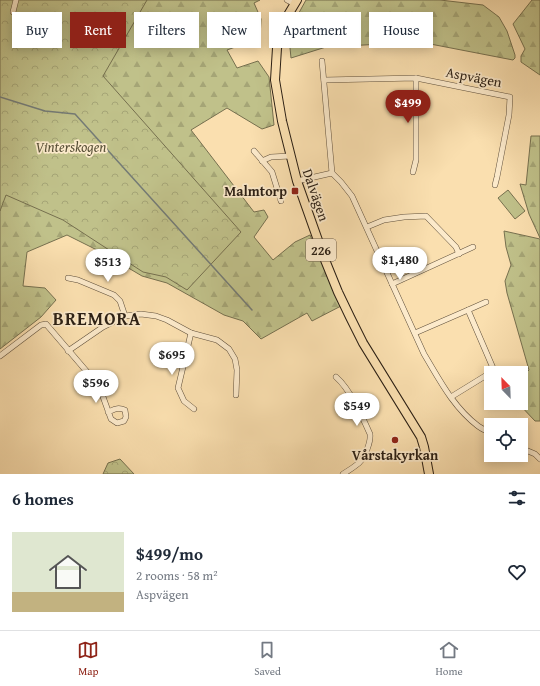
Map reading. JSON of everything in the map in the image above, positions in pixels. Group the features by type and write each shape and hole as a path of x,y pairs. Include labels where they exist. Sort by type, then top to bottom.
{"main road":[{"name":"Dalvägen","path":"296,2 288,15 280,38 277,48 275,69 277,92 290,156 297,181 338,292 366,346 421,437 428,474"}],"street":[{"path":"13,12 16,0"},
{"path":"287,0 296,2"},
{"path":"322,61 332,173 352,196 424,354 437,377 462,412 484,429"},
{"path":"413,172 416,160 416,78"},
{"name":"Aspvägen","path":"324,80 416,78 510,97 509,115 495,185"},
{"path":"254,151 272,172 281,201"},
{"path":"262,161 270,157 290,156"},
{"path":"297,181 332,173"},
{"path":"367,227 384,220 426,216 456,247 459,254"},
{"path":"392,284 473,247"},
{"path":"68,278 78,280 114,295 120,301 125,316"},
{"path":"415,333 486,302"},
{"path":"451,397 490,373 493,368 468,310"},
{"path":"68,351 102,327 125,316 141,314 156,316 167,320 191,333 217,340 229,349 235,359 237,370 236,395"},
{"path":"0,356 41,324 46,324 94,380 102,394 108,412"},
{"path":"191,333 178,388 184,402 194,409"},
{"path":"336,377 348,390 371,438 360,462 343,474"},
{"path":"528,451 535,454 540,459"}],"green space":[{"name":"Vinterskogen","path":"0,0 147,0 140,12 134,12 134,22 126,36 126,12 70,12 70,48 119,48 103,76 241,232 187,290 166,277 143,272 63,220 6,195 0,211"},
{"path":"83,0 260,0 254,3 258,12 207,12 207,48 232,48 227,50 237,68 258,61 269,77 274,125 262,129 227,108 191,130 254,212 264,210 268,217 254,237 273,260 295,242 310,235 341,306 312,321 307,313 261,339 243,321 224,315 167,283 142,276 103,253 67,235 27,252 23,286 45,288 56,300 41,317 0,349 0,50 12,43 12,48 62,48 62,13"},
{"path":"306,0 440,0 483,5 499,17 507,31 515,58 513,60 433,45 433,12 369,12 369,45 361,45 361,12 299,12"},
{"path":"532,0 540,0 540,75 521,62 521,56 525,49 513,24"},
{"path":"290,48 323,48 291,58"},
{"path":"531,136 540,136 540,238 529,214 520,184 526,185"},
{"path":"508,190 525,211 515,219 498,198"},
{"path":"504,231 540,239 540,421 535,421 525,410 528,410 529,370 507,293 505,281 511,265 506,247"},
{"path":"120,459 134,474 103,474 108,463"}],"waterway":[{"path":"0,97 45,111 75,114 252,310"}],"place":[{"name":"Malmtorp","path":"295,191"},
{"name":"Vårstakyrkan","path":"395,440"}],"district":[{"name":"BREMORA","path":"97,318"}]}
